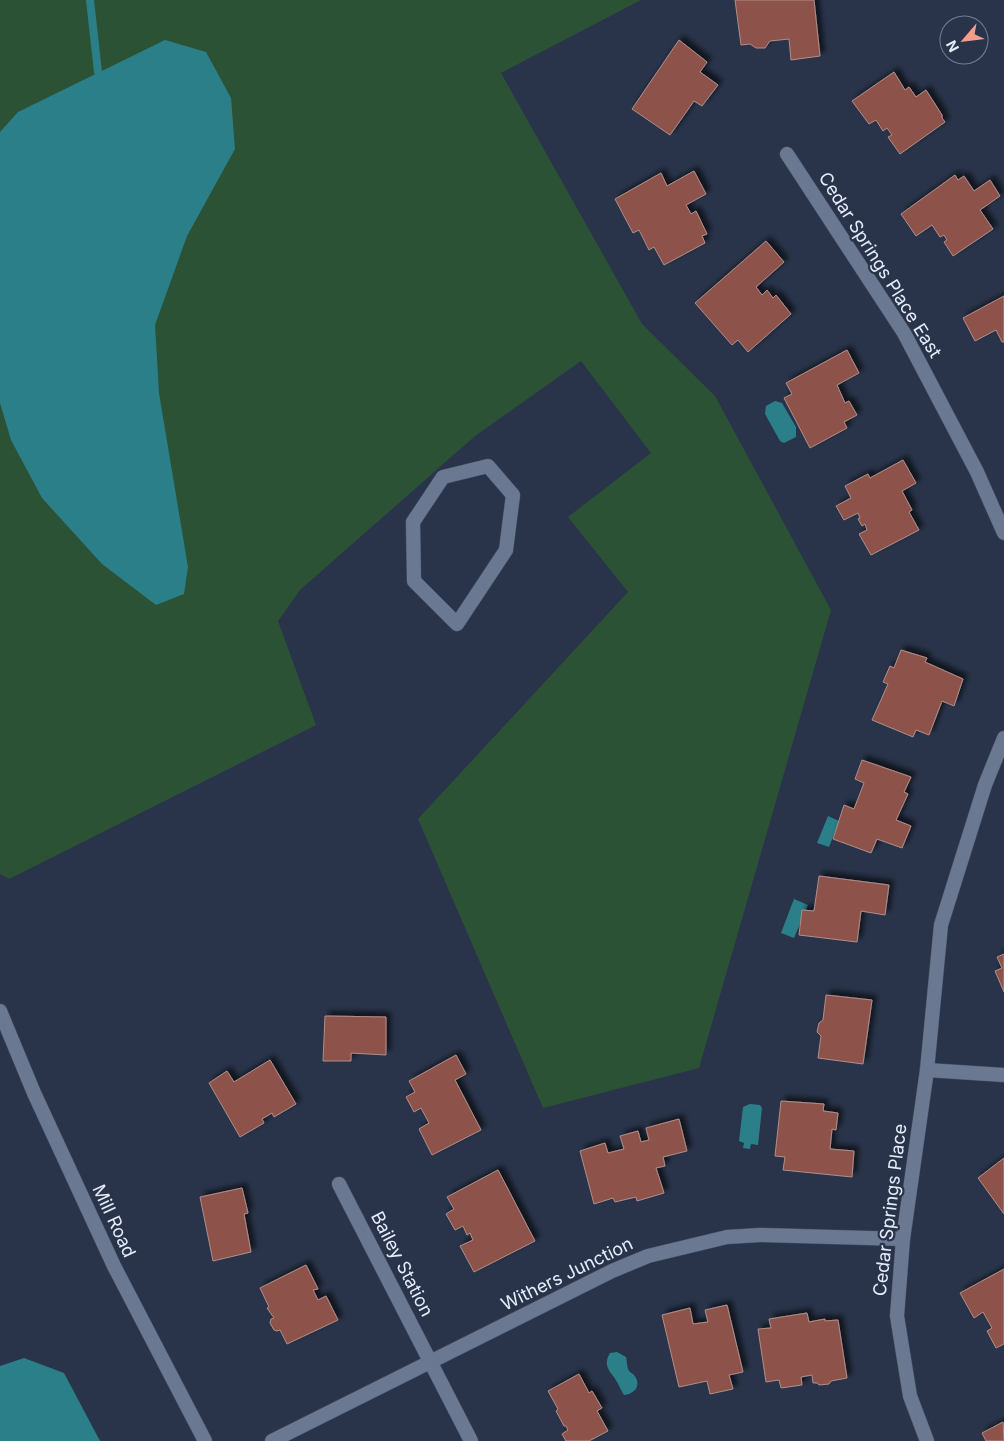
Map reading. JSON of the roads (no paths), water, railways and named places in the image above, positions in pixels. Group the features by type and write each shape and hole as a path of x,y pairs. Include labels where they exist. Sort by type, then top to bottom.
{"street":[{"name":"Cedar Springs Place East","path":"786,154 904,333 977,472 1004,533"},
{"path":"488,466 513,496 506,550 457,624 414,582 413,522 443,477 488,466"},
{"path":"1004,738 985,784 941,925 927,1070 1004,1075"},
{"name":"Mill Road","path":"0,1011 3,1028 114,1266 205,1441"},
{"name":"Cedar Springs Place","path":"927,1070 903,1239 897,1316 910,1396 927,1441"},
{"name":"Bailey Station","path":"339,1184 471,1441"},
{"name":"Withers Junction","path":"272,1441 612,1271 648,1256 727,1237 760,1235 903,1239"}],"waterway":[{"path":"90,0 98,72"}]}
